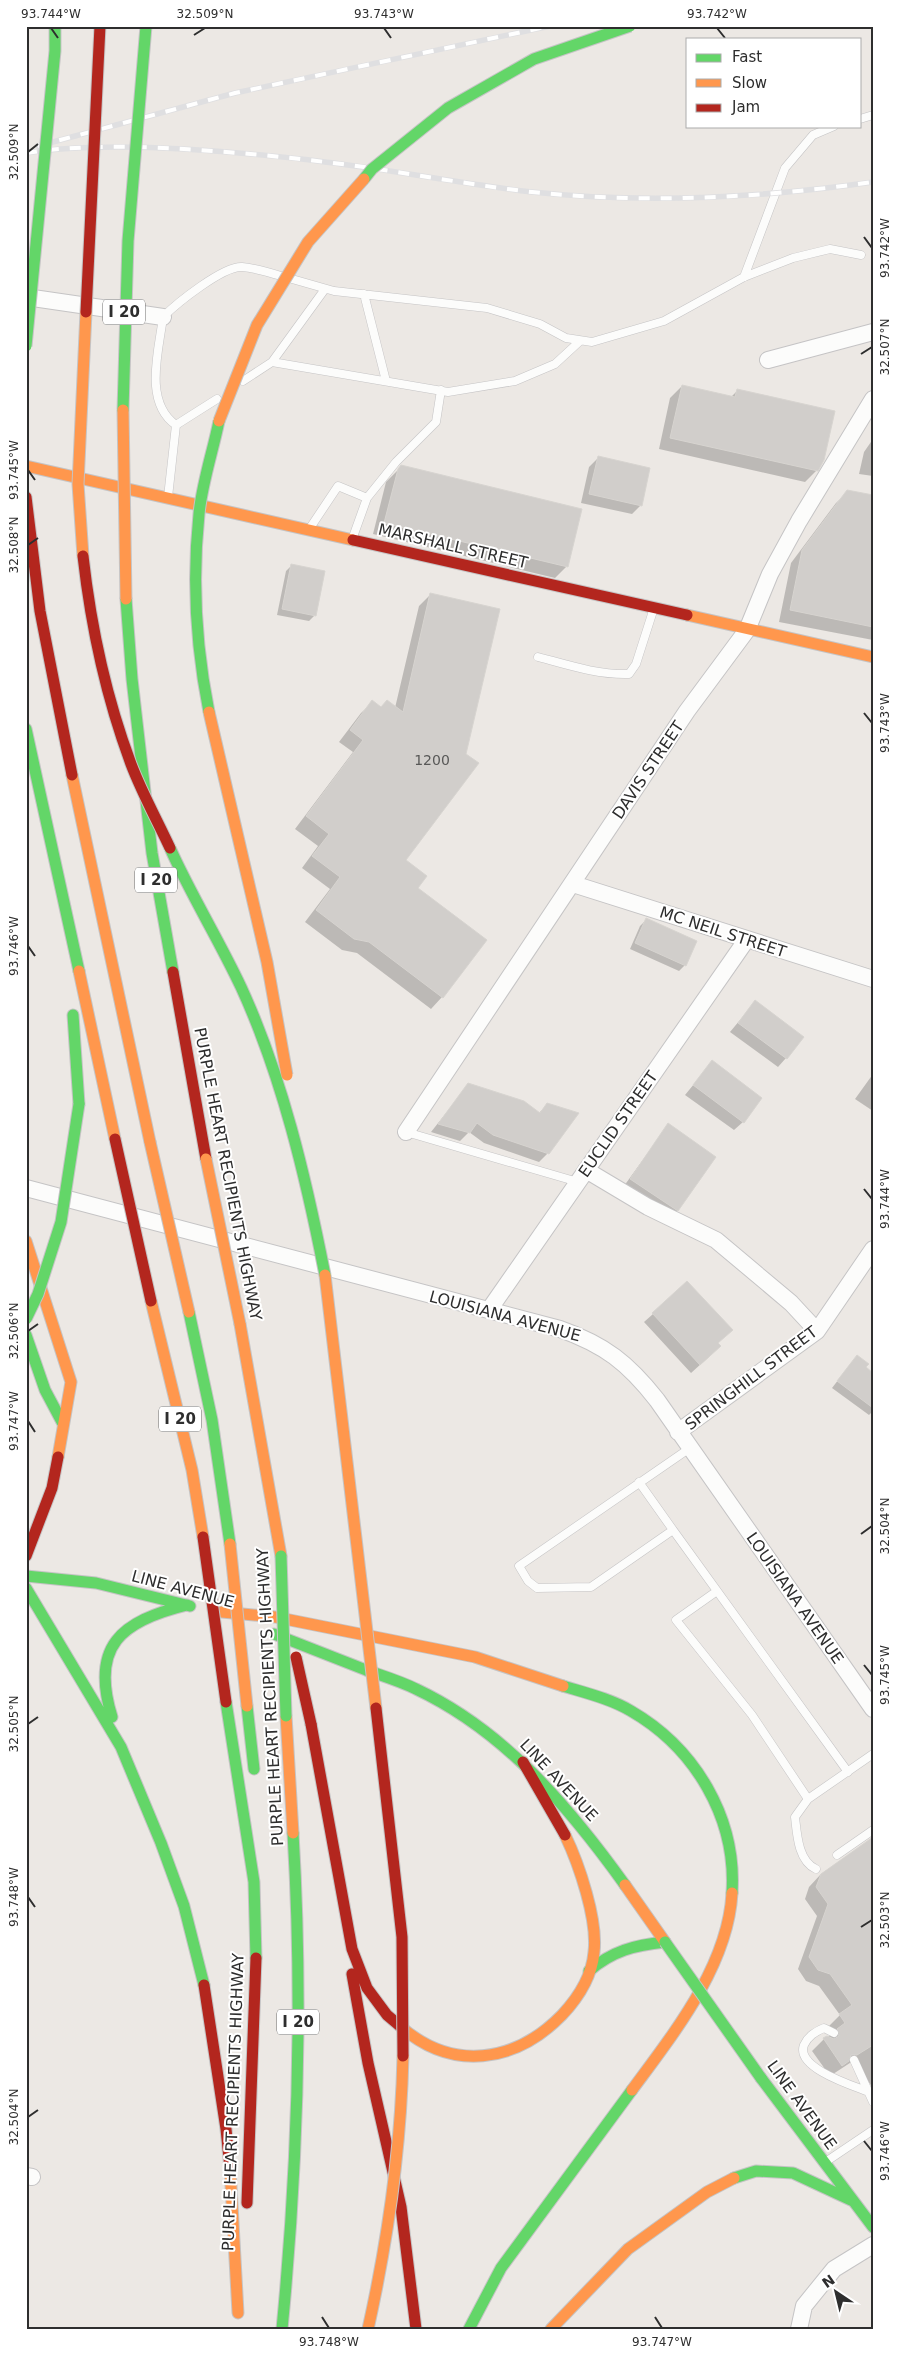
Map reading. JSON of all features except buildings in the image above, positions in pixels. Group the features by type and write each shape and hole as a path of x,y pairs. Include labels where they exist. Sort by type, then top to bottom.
{"main road":[{"path":"26,346 55,51 55,26"},
{"path":"100,26 78,484 82,550 89,607 111,705 132,766 172,853 241,988 272,1068 308,1190 327,1285 402,1937 404,1997 402,2062 393,2201 383,2268 368,2329"},
{"name":"PURPLE HEART RECIPIENTS HIGHWAY","path":"146,26 131,173 124,299 122,498 126,599 132,679 152,853 206,1159 240,1324 281,1556 286,1716 296,1893 298,2026 289,2264 282,2329"},
{"path":"288,1119 287,1076 281,1034 272,986 207,699 195,615 196,553 200,510 218,422 243,353 276,288 329,214 378,163 433,118 525,63 576,42 630,26"},
{"name":"MARSHALL STREET","path":"26,466 873,657"},
{"path":"26,498 35,575 56,699 131,1040 150,1142 212,1420 230,1544 256,1786"},
{"name":"PURPLE HEART RECIPIENTS HIGHWAY","path":"26,729 54,849 151,1301 192,1470 254,1882 256,1962 246,2218"},
{"path":"54,849 70,986"},
{"path":"26,1319 38,1294 61,1222 79,1104 72,1005"},
{"path":"26,1241 71,1382 62,1422 52,1488 26,1556"},
{"path":"26,1335 46,1390 62,1422"},
{"name":"LINE AVENUE","path":"26,1576 96,1583 214,1611 417,1689 474,1722 523,1762 572,1813 761,2078 873,2227"},
{"path":"26,1588 122,1750"},
{"path":"187,1605 164,1610 135,1623 114,1642 106,1661 104,1686 122,1750 161,1843 184,1906 206,1992 226,2130 233,2201 238,2313"},
{"path":"214,1611 276,1617 475,1657 601,1698 631,1711 649,1722 690,1760 708,1788 726,1828 733,1877 731,1910 716,1962 668,2041 501,2268 469,2329"},
{"path":"284,1620 297,1660 311,1724 348,1934 351,1970 368,2063 401,2206 416,2329"},
{"path":"348,1934 366,1986 375,2001 394,2022 417,2041 440,2051 463,2057 488,2056 513,2050 536,2038 564,2014 580,1993 589,1971 595,1943 593,1919 571,1850 523,1762"},
{"path":"254,1882 258,1830"},
{"path":"589,1971 603,1958 622,1948 665,1942"},
{"path":"551,2329 628,2249 707,2192 732,2179 756,2171 793,2173 851,2200"},
{"name":"PURPLE HEART RECIPIENTS HIGHWAY","path":"237,2329 245,2236"}],"street":[{"path":"26,297 163,317"},
{"path":"768,360 873,332"},
{"name":"DAVIS STREET","path":"406,1132 687,711 747,630 770,574 799,521 873,399"},
{"name":"MC NEIL STREET","path":"572,884 873,979"},
{"name":"EUCLID STREET","path":"489,1310 747,939"},
{"path":"582,1176 716,1240 791,1303 817,1331"},
{"name":"LOUISIANA AVENUE","path":"26,1188 489,1310 582,1337 616,1355 638,1376 873,1709"},
{"name":"SPRINGHILL STREET","path":"678,1432 817,1331 873,1249"},
{"path":"799,2329 804,2306 834,2269 873,2245"}],"lane":[{"path":"744,277 785,168 813,136 830,128"},
{"path":"176,424 168,419 161,406 155,385 163,317 182,299 218,276 240,266 262,270 325,288 487,308 540,324 566,338 592,342 664,321 744,277 793,258 830,249 861,255"},
{"path":"176,424 195,415 272,362 325,288"},
{"path":"364,294 386,381"},
{"path":"272,362 448,392 515,381 555,364 580,341"},
{"path":"352,540 367,498 396,462 436,422 442,390"},
{"path":"168,498 176,424"},
{"path":"309,530 338,486 367,498"},
{"path":"538,657 580,669 629,674 636,664 654,609"},
{"path":"406,1132 582,1176"},
{"path":"673,1530 592,1587 537,1588 528,1581 519,1566 690,1448"},
{"path":"639,1482 848,1772"},
{"path":"717,1591 676,1620 752,1715 808,1799"},
{"path":"816,1869 805,1858 798,1843 795,1817 808,1799 873,1754"},
{"path":"837,1855 873,1830"},
{"path":"834,2033 824,2028 816,2031 807,2040 803,2049 803,2055 808,2062 821,2072 869,2092"},
{"path":"854,2060 873,2102"},
{"path":"824,2163 873,2130"}],"railway":[{"path":"38,146 235,93 550,26"},
{"path":"26,153 105,147 219,151 351,165 532,192 617,198 703,198 831,188 873,182"}],"traffic: fast":[{"path":"26,346 55,51 55,26"},
{"path":"123,410 128,241 146,26"},
{"path":"364,179 372,169 448,108 534,59 630,26"},
{"path":"209,712 198,638 196,564 200,502 219,421"},
{"path":"126,599 132,679 152,853 173,972"},
{"path":"26,729 79,971"},
{"path":"170,848 241,987 269,1056 301,1165 325,1275"},
{"path":"73,1015 79,1104"},
{"path":"26,1319 38,1294 61,1222 79,1104"},
{"path":"189,1312 212,1420 230,1544"},
{"path":"26,1335 45,1390 62,1422"},
{"path":"281,1556 286,1716"},
{"path":"26,1576 96,1583 190,1606"},
{"path":"26,1588 121,1747 161,1843 184,1906 204,1985"},
{"path":"112,1717 106,1692 105,1672 109,1655 116,1640 128,1629 144,1619 187,1605"},
{"path":"274,1634 410,1686 448,1706 478,1726 533,1773 558,1800 625,1885"},
{"path":"563,1686 607,1700 631,1711 654,1726 674,1744 692,1765 707,1788 719,1812 727,1838 732,1865 732,1893"},
{"path":"226,1702 254,1882 256,1958"},
{"path":"247,1706 254,1769"},
{"path":"282,2329 292,2205 297,2081 298,1957 293,1833"},
{"path":"589,1971 606,1958 624,1950 665,1942"},
{"path":"665,1942 761,2078"},
{"path":"761,2078 873,2227"},
{"path":"469,2329 501,2268 632,2090"},
{"path":"734,2178 756,2171 793,2173 851,2200"}],"traffic: slow":[{"path":"219,421 257,325 308,242 364,179"},
{"path":"83,556 78,484 86,312"},
{"path":"123,410 126,599"},
{"path":"26,466 353,540"},
{"path":"687,615 873,657"},
{"path":"209,712 267,962 287,1075"},
{"path":"72,775 150,1142"},
{"path":"79,971 115,1139"},
{"path":"150,1142 189,1312"},
{"path":"206,1159 240,1324"},
{"path":"26,1241 71,1382 58,1457"},
{"path":"325,1275 376,1708"},
{"path":"151,1301 192,1470 203,1537"},
{"path":"240,1324 281,1556"},
{"path":"230,1544 247,1706"},
{"path":"222,1612 275,1617 475,1657 563,1686"},
{"path":"286,1716 293,1833"},
{"path":"400,2026 420,2041 441,2050 462,2055 483,2056 504,2052 524,2043 544,2031 562,2015 579,1994 590,1970 594,1952 593,1924 586,1892 565,1835"},
{"path":"625,1885 665,1942"},
{"path":"632,2090 681,2022 710,1972 721,1947 732,1893"},
{"path":"368,2329 382,2261 392,2193 400,2125 403,2056"},
{"path":"230,2168 238,2313"},
{"path":"551,2329 628,2249 707,2192 734,2178"}],"traffic: jam":[{"path":"86,312 100,26"},
{"path":"26,497 40,611 72,775"},
{"path":"353,540 687,615"},
{"path":"83,556 95,635 114,713 135,775 170,848"},
{"path":"173,972 206,1159"},
{"path":"115,1139 151,1301"},
{"path":"26,1556 52,1488 58,1457"},
{"path":"203,1537 226,1702"},
{"path":"296,1657 311,1724"},
{"path":"376,1708 402,1937 403,2056"},
{"path":"311,1724 352,1949 367,1988 387,2015 400,2026"},
{"path":"523,1762 565,1835"},
{"path":"247,2203 256,1958"},
{"path":"352,1974 368,2063 401,2207 416,2329"},
{"path":"204,1985 226,2129 230,2168"}]}
